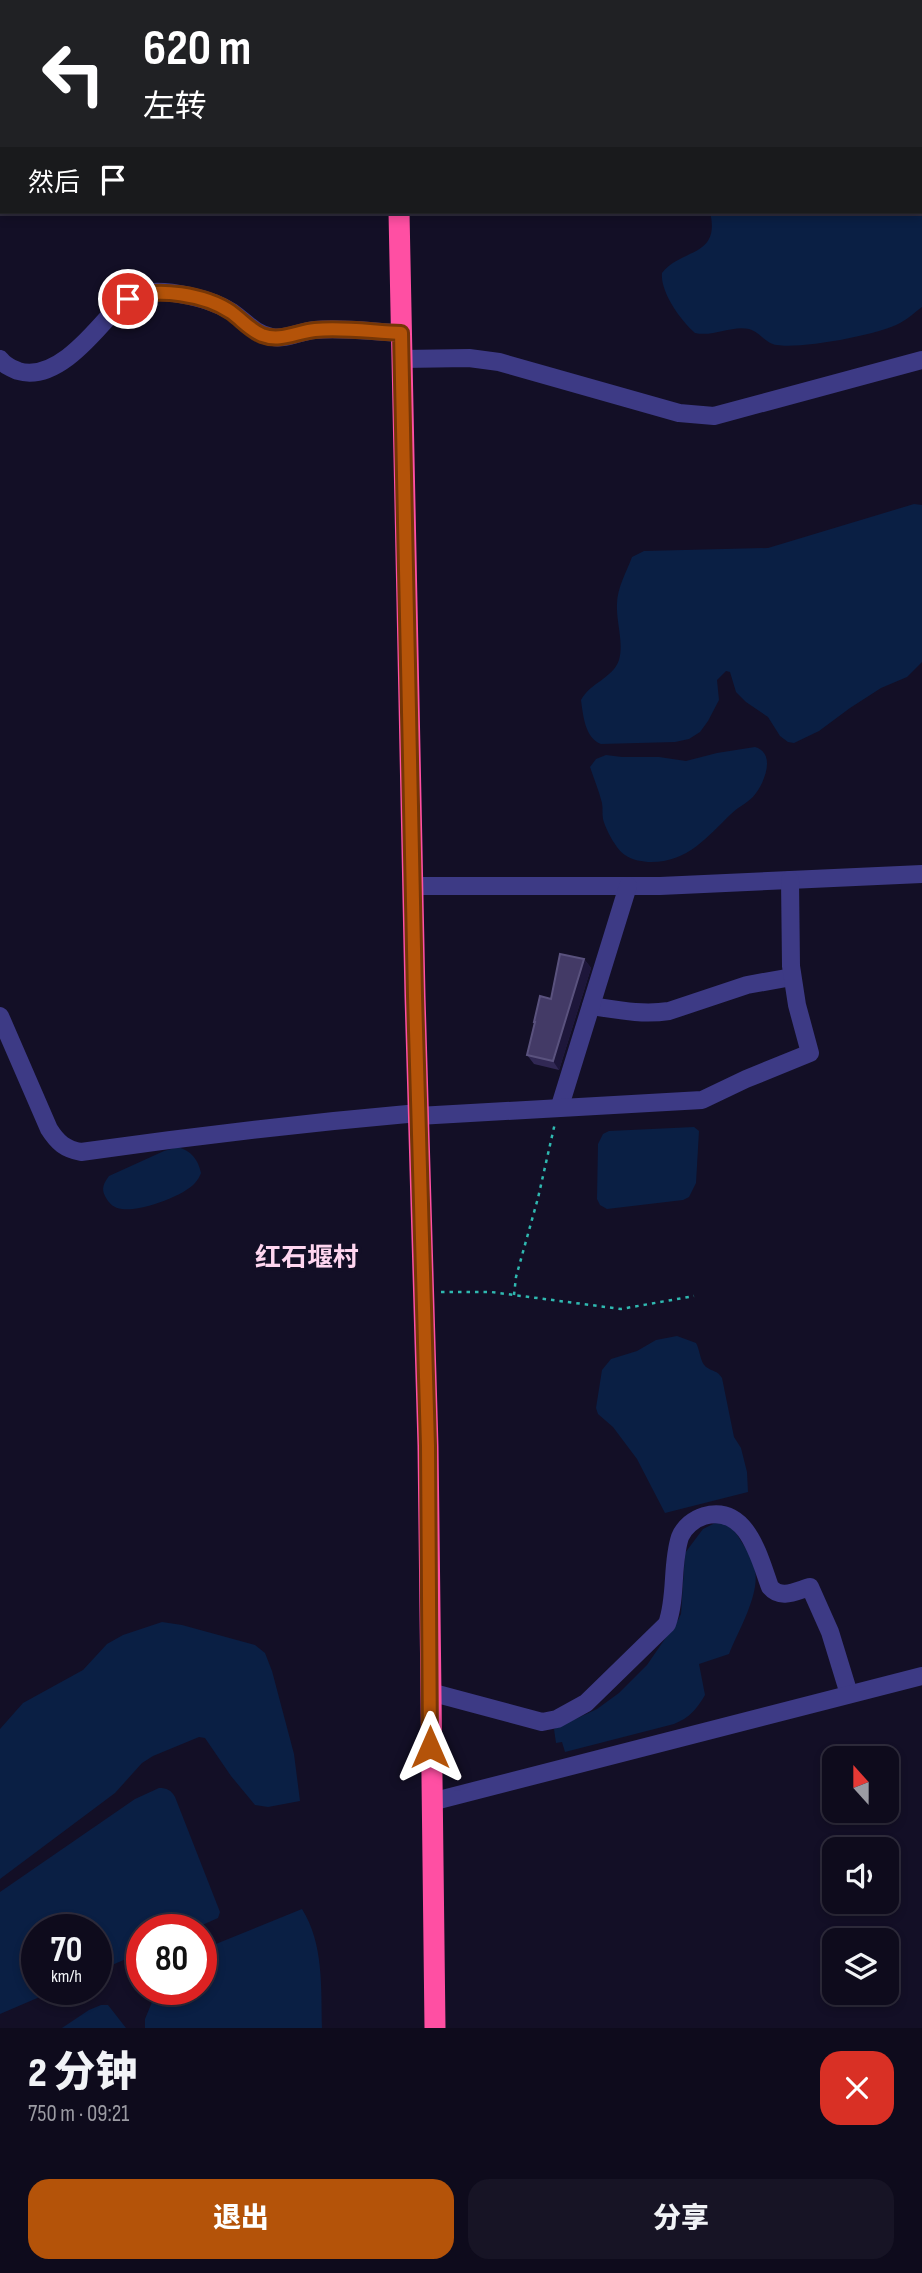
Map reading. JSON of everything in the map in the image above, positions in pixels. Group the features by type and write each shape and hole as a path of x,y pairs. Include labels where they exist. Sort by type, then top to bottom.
{"highway":[{"path":"399,214 412,886 428,1446 435,2028"}],"street":[{"path":"0,359 9,368 23,372 40,372 72,354 119,305 145,292 210,301 233,313 254,331 271,337 279,338 316,330 401,333"},
{"path":"402,359 469,358 499,362 679,413 715,416 922,360"},
{"path":"412,886 628,886 922,874"},
{"path":"0,1016 49,1129 57,1141 68,1149 81,1152 298,1124 702,1100 810,1053 792,977 790,880"},
{"path":"560,1107 628,886"},
{"path":"592,1006 656,1013 747,985 792,977"},
{"path":"430,1692 542,1723 586,1703 667,1623 671,1613 674,1561 681,1535 691,1523 711,1515 732,1518 745,1528 775,1593 783,1595 810,1587 830,1632 849,1694"},
{"path":"431,1802 922,1675"}],"path":[{"path":"514,1295 516,1277 560,1107"},
{"path":"423,1293 491,1292 621,1309 694,1296"}],"water":[{"path":"710,214 922,214 922,307 890,328 840,340 803,345 777,345 743,328 709,334 695,333 672,306 664,289 662,273 679,259 705,245 712,227"},
{"path":"914,504 922,505 922,662 907,677 881,688 819,731 794,743 780,736 768,717 736,692 730,672 726,671 717,680 719,700 708,721 700,732 689,739 675,742 601,744 591,737 581,700 612,671 619,660 621,647 617,598 632,557 644,551 768,548"},
{"path":"755,747 761,750 767,761 759,788 751,799 734,811 696,847 676,858 648,862 628,857 615,844 604,823 602,803 590,767 596,759 606,755 686,761"},
{"path":"694,1127 699,1131 696,1183 689,1197 607,1209 600,1205 597,1199 598,1144 603,1134 609,1131"},
{"path":"178,1147 193,1156 200,1168 200,1176 189,1188 172,1198 139,1208 114,1207 108,1201 103,1188 109,1176"},
{"path":"677,1336 696,1343 704,1365 722,1378 734,1437 741,1448 747,1472 748,1492 665,1513 637,1459 613,1427 598,1414 596,1408 602,1370 611,1359 637,1351 656,1340"},
{"path":"715,1523 731,1528 736,1534 751,1558 756,1580 747,1613 729,1654 699,1664 705,1695 702,1700 688,1716 674,1724 565,1752 562,1742 556,1743 554,1729 597,1709 619,1693 647,1665 678,1620 681,1614 685,1553 703,1529"},
{"path":"162,1622 255,1645 265,1653 294,1754 300,1801 268,1807 255,1805 205,1738 199,1737 142,1763 115,1793 0,1879 0,1729 23,1703 83,1670 107,1644 123,1635"},
{"path":"159,1788 168,1790 175,1797 220,1912 218,1918 217,1914 126,1914 126,1959 112,1965 112,1914 21,1914 21,2005 0,2014 0,1892 135,1799"},
{"path":"302,1909 318,1951 322,2028 145,2028 145,2019 151,2005 217,2005 217,1944"},
{"path":"108,2005 126,2028 62,2028 89,2010"}],"building":[{"path":"560,954 584,959 553,1061 527,1055 540,996 551,999"}],"district":[{"name":"红石堰村","path":"307,1258"}],"route":[{"path":"128,299 145,292 160,292 210,301 233,313 254,331 279,338 316,330 401,333 428,1446 430,1747"}]}
